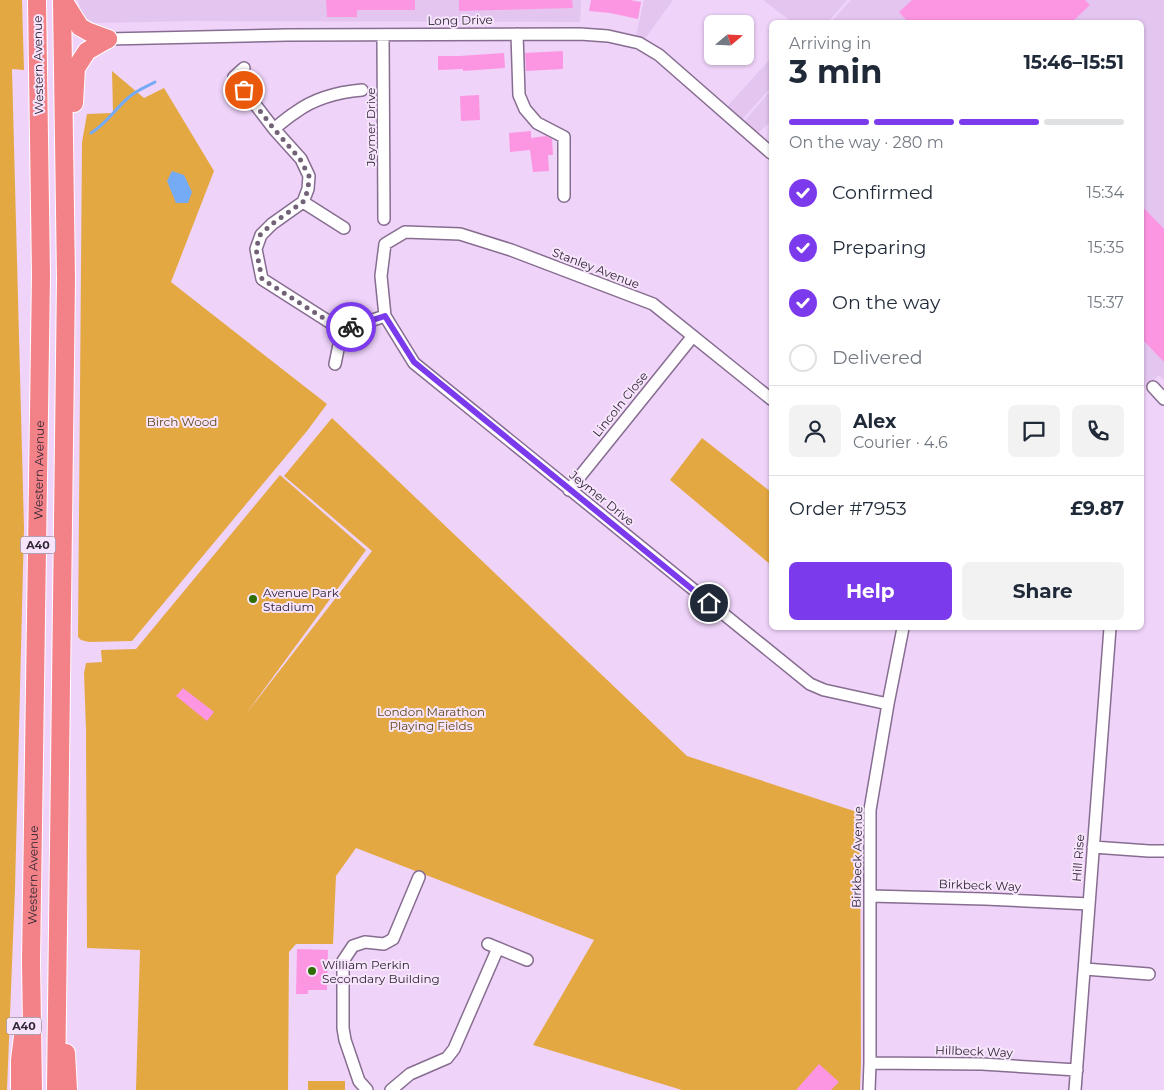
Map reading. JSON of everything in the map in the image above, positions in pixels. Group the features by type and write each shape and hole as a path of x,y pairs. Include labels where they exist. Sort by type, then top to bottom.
{"highway":[{"name":"Western Avenue","path":"33,1090 31,962 41,275 37,0"},
{"name":"Western Avenue","path":"56,1090 56,968 66,279 62,0"},
{"path":"62,0 80,27 108,39"},
{"path":"66,279 76,68 86,51 108,39"},
{"name":"A40","path":"20,1090 20,1060 31,962"},
{"name":"A40","path":"56,968 67,1059 68,1090"}],"street":[{"path":"517,34 519,94 525,109 537,123 564,136 564,196"},
{"name":"Long Drive","path":"108,39 287,35 580,34 608,36 639,43 659,55 769,151"},
{"name":"Jeymer Drive","path":"383,35 384,219"},
{"path":"244,68 234,77 300,159 309,176 308,190 303,202 260,235 256,249 262,279 342,330"},
{"path":"274,129 297,111 317,100 344,91 362,90"},
{"path":"303,202 344,228"},
{"name":"Stanley Avenue","path":"385,244 405,232 460,234 511,250 653,304 769,397"},
{"name":"Jeymer Drive","path":"385,244 382,276 385,316 414,362 810,684 824,690 888,704"},
{"path":"342,330 385,316"},
{"path":"336,364 342,330"},
{"name":"Lincoln Close","path":"570,490 692,336"},
{"path":"1153,387 1164,399"},
{"name":"Birkbeck Avenue","path":"869,1090 870,810 903,630"},
{"name":"Hill Rise","path":"1075,1090 1110,630"},
{"path":"1093,847 1164,851"},
{"path":"367,1090 359,1081 345,1040 343,1028 344,961 353,946 365,942 384,944 393,938 419,877"},
{"name":"Birkbeck Way","path":"870,896 1089,904"},
{"path":"391,1090 410,1074 446,1058 454,1049 493,946 527,960"},
{"path":"1085,969 1149,974"},
{"name":"Hillbeck Way","path":"870,1063 982,1064 1077,1070"}],"shaded area":[{"path":"78,0 581,0 580,22 193,21 95,23 85,18"},
{"path":"644,0 673,0 644,40 636,36"},
{"path":"763,0 847,0 830,20 789,20"},
{"path":"851,0 1164,0 1164,380 1159,375 1144,387 1144,20 833,20"},
{"path":"769,60 769,89 740,122 725,109"},
{"path":"769,92 769,123 756,135 743,123"}],"green space":[{"path":"0,0 22,0 24,70 12,69 24,528 15,889 7,1090 0,1090"},
{"name":"Birch Wood","path":"112,71 144,98 164,88 214,171 171,282 327,404 307,431 132,641 89,642 78,637 82,142 87,114 113,113"},
{"name":"London Marathon Playing Fields","path":"332,418 687,756 860,813 860,1090 682,1090 533,1045 594,940 356,848 336,876 333,944 296,944 289,952 288,1090 136,1090 140,950 87,948 84,673 86,663 102,662 101,650 136,649 280,475 366,550 246,714 372,551 284,476"},
{"path":"702,438 769,490 769,563 670,480"},
{"path":"308,1081 345,1081 345,1090 308,1090"}],"water":[{"path":"172,171 184,175 192,192 188,203 176,203 167,181"}],"building":[{"path":"326,0 415,0 415,10 357,10 357,17 327,17"},
{"path":"459,0 572,0 573,8 459,11"},
{"path":"591,0 630,0 641,2 638,19 589,11"},
{"path":"912,0 1085,0 1090,5 1074,20 906,20 899,12"},
{"path":"563,51 563,69 526,71 525,53"},
{"path":"504,53 505,68 463,71 463,69 438,70 438,56"},
{"path":"479,95 480,120 461,121 460,96"},
{"path":"531,131 531,138 546,136 552,139 553,155 548,155 549,171 533,172 530,150 510,152 509,133"},
{"path":"1144,208 1164,229 1164,362 1144,341"},
{"path":"183,688 214,712 207,721 176,696"},
{"name":"William Perkin Secondary Building","path":"297,949 328,950 327,990 308,990 308,994 296,994"},
{"path":"819,1064 839,1082 831,1090 796,1090"}],"waterway":[{"path":"91,133 123,102 137,91 155,82"}],"way so far":[{"path":"244,90 300,159 309,176 308,190 303,202 260,235 256,249 262,279 342,330 351,327"}],"place":[{"name":"Avenue Park Stadium","path":"253,599"},
{"name":"William Perkin Secondary Building","path":"312,971"}],"route":[{"path":"351,327 385,316 414,362 709,603"}]}
